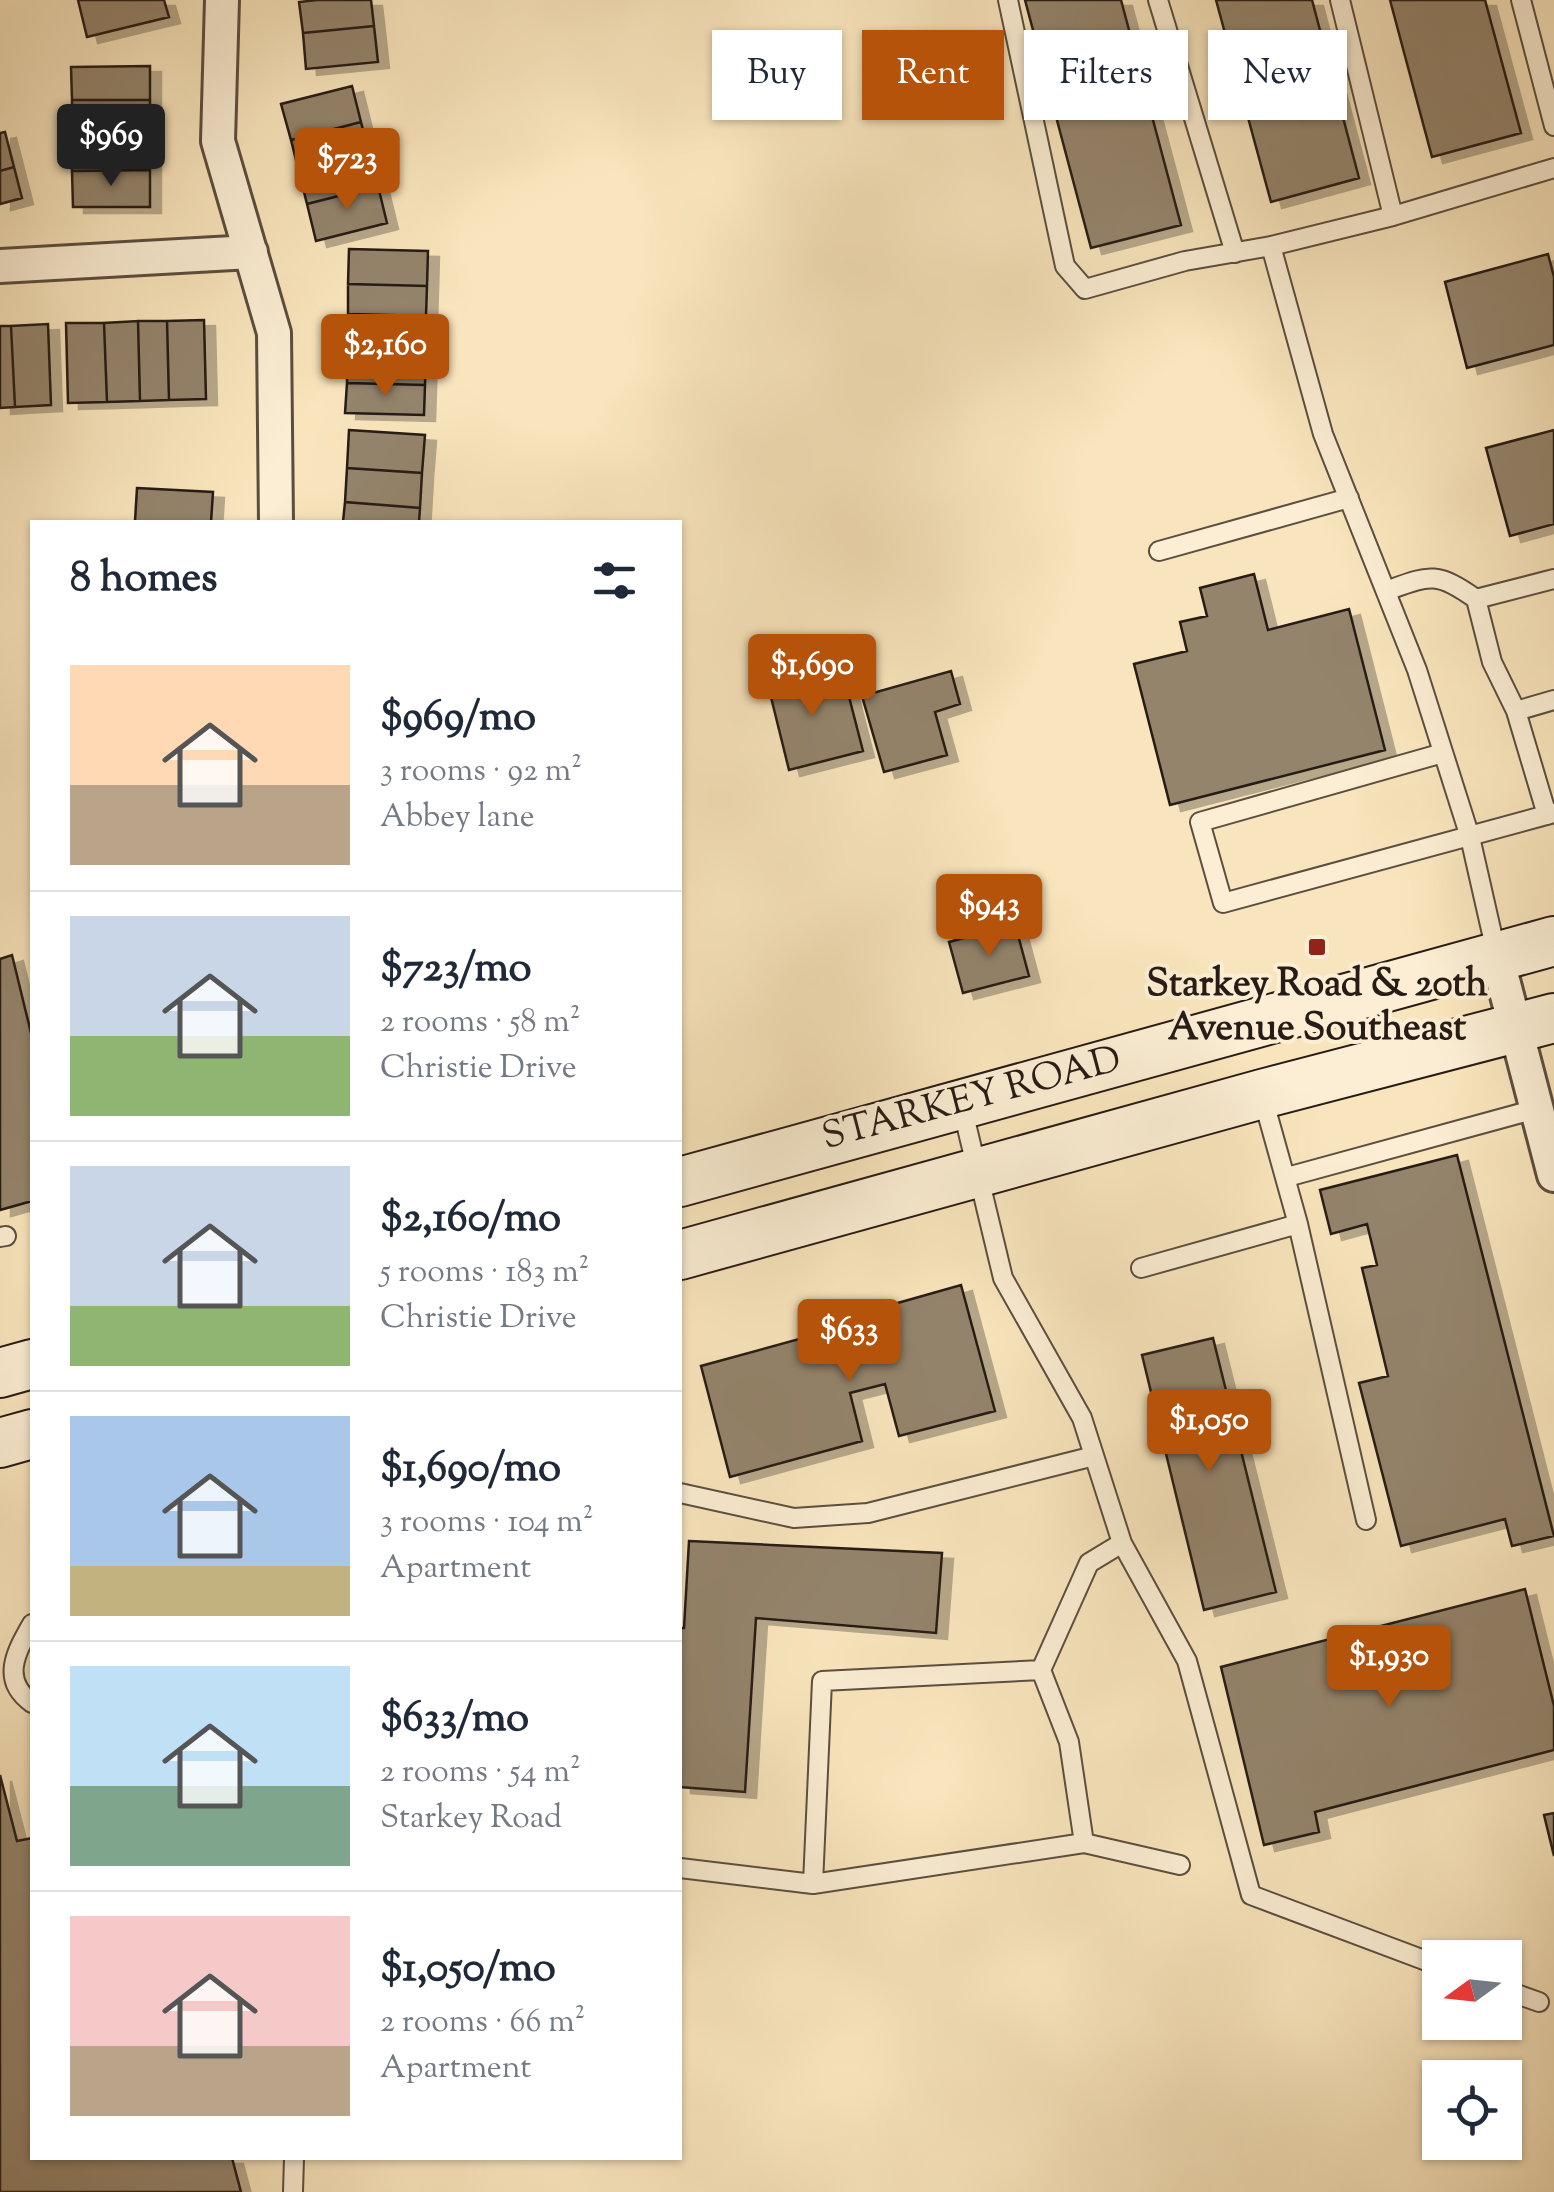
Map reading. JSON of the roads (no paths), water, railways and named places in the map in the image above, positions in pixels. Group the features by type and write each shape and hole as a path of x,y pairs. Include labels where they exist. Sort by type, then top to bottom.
{"main road":[{"name":"STARKEY ROAD","path":"682,1181 1554,941"},
{"name":"STARKEY ROAD","path":"682,1254 1262,1094 1536,1023"},
{"path":"0,1374 30,1365"},
{"path":"0,1443 30,1435"}],"street":[{"path":"222,0 218,141 274,333 276,520"},
{"path":"0,266 250,252"},
{"path":"1497,956 1536,1023 1536,1109 1554,1175"}],"lane":[{"path":"1008,0 1065,266 1085,289 1185,261 1271,246 1394,216 1554,168"},
{"path":"1158,0 1235,253"},
{"path":"1340,0 1394,216"},
{"path":"1521,0 1554,126"},
{"path":"1271,246 1323,434 1386,591 1444,753 1470,837 1497,956"},
{"path":"1159,551 1349,498"},
{"path":"1386,591 1423,577 1449,580 1476,599 1492,662 1516,711 1550,814 1223,903 1200,822 1444,753"},
{"path":"1476,599 1554,579"},
{"path":"1516,711 1554,700"},
{"path":"1262,1094 1287,1178 1366,1520"},
{"path":"961,1102 1003,1278 1082,1418 1122,1543 1187,1660 1251,1895 1422,1959"},
{"path":"1287,1178 1536,1109"},
{"path":"1141,1268 1298,1224"},
{"path":"682,1492 794,1518 868,1514 1094,1456"},
{"path":"1084,1844 1069,1742 1041,1670 1090,1564 1122,1543"},
{"path":"30,1628 10,1663 11,1677 30,1701"},
{"path":"813,1884 822,1680 1041,1670"},
{"path":"682,1868 813,1884 1084,1844 1180,1865"},
{"path":"1522,1996 1538,2002"},
{"path":"293,2192 294,2160"}],"place":[{"name":"Starkey Road & 20th Avenue Southeast","path":"1317,947"}]}
